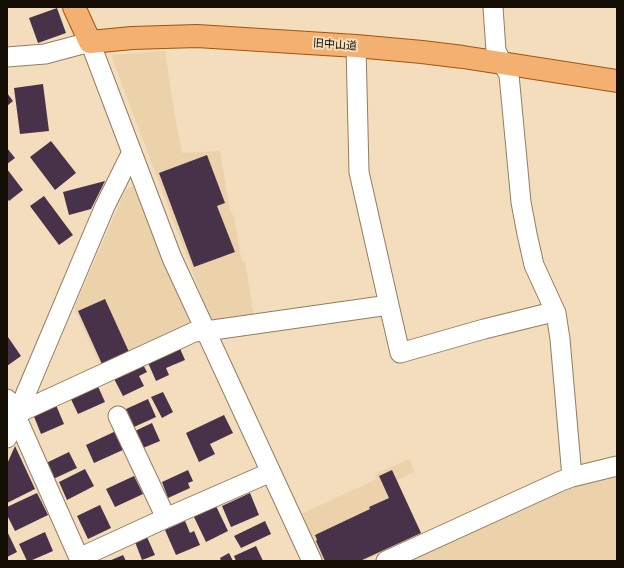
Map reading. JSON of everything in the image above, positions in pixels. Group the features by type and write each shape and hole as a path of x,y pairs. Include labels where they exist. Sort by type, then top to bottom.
{"main road":[{"path":"74,7 90,42"},
{"name":"旧中山道","path":"90,42 132,38 197,36 356,46 422,52 502,62 617,81"}],"street":[{"path":"493,7 496,51 509,75 521,202 527,234 534,265 556,313 560,338 572,477"},
{"path":"7,57 45,54 90,42 172,258 312,561"},
{"path":"356,46 359,172 400,353 549,312 556,313"},
{"path":"7,438 12,413 105,206 132,152"},
{"path":"12,413 194,332 389,304"},
{"path":"12,413 76,559 271,472"},
{"path":"118,416 166,518"},
{"path":"386,561 561,481 617,466"}],"shaded area":[{"path":"165,51 182,153 220,151 230,210 234,217 242,262 245,262 254,317 212,324 111,55"},
{"path":"134,186 192,329 103,371 74,308 126,189"},
{"path":"409,459 415,472 397,480 422,534 364,561 323,561 301,514 377,479 375,474"},
{"path":"617,473 617,561 401,561 562,488"}],"building":[{"path":"57,8 66,33 38,43 29,18"},
{"path":"43,84 49,131 20,134 14,88"},
{"path":"7,93 13,101 7,106"},
{"path":"51,141 76,173 55,190 30,157"},
{"path":"7,148 15,158 7,164"},
{"path":"207,155 225,203 217,206 235,252 194,267 159,173"},
{"path":"7,169 23,190 9,201 7,198"},
{"path":"105,181 91,209 69,215 63,192"},
{"path":"44,196 73,235 59,245 30,206"},
{"path":"105,299 129,352 102,364 78,311"},
{"path":"8,337 21,356 7,366 7,338"},
{"path":"178,344 185,360 166,368 169,375 156,381 146,358"},
{"path":"141,361 147,372 139,376 144,386 123,396 112,375"},
{"path":"96,382 105,402 78,414 69,395"},
{"path":"163,392 173,412 162,418 151,397"},
{"path":"148,399 156,417 134,427 126,409"},
{"path":"56,405 64,424 41,434 33,414"},
{"path":"224,415 233,433 210,444 215,454 199,462 186,433"},
{"path":"152,423 160,441 143,448 135,431"},
{"path":"116,431 125,449 94,463 86,445"},
{"path":"15,446 35,489 7,503 7,464"},
{"path":"69,452 77,468 51,480 44,464"},
{"path":"85,469 94,486 67,500 59,482"},
{"path":"188,470 193,481 188,483 190,488 168,498 162,482"},
{"path":"392,470 421,533 360,561 325,561 316,541 315,535 370,509 369,507 389,498 379,476"},
{"path":"134,476 143,494 115,507 106,489"},
{"path":"37,493 48,515 15,531 7,515 7,507"},
{"path":"250,493 259,515 231,527 222,506"},
{"path":"100,505 111,528 88,539 77,516"},
{"path":"216,506 228,531 206,542 194,517"},
{"path":"185,521 190,533 194,531 200,545 176,555 165,530"},
{"path":"265,521 271,534 241,548 234,536"},
{"path":"7,531 17,552 7,557"},
{"path":"45,532 53,551 27,561 19,544"},
{"path":"147,537 155,555 142,560 135,542"},
{"path":"256,546 263,561 236,561 234,556"},
{"path":"229,553 233,561 221,561 220,558"},
{"path":"123,555 126,561 109,561"}]}
